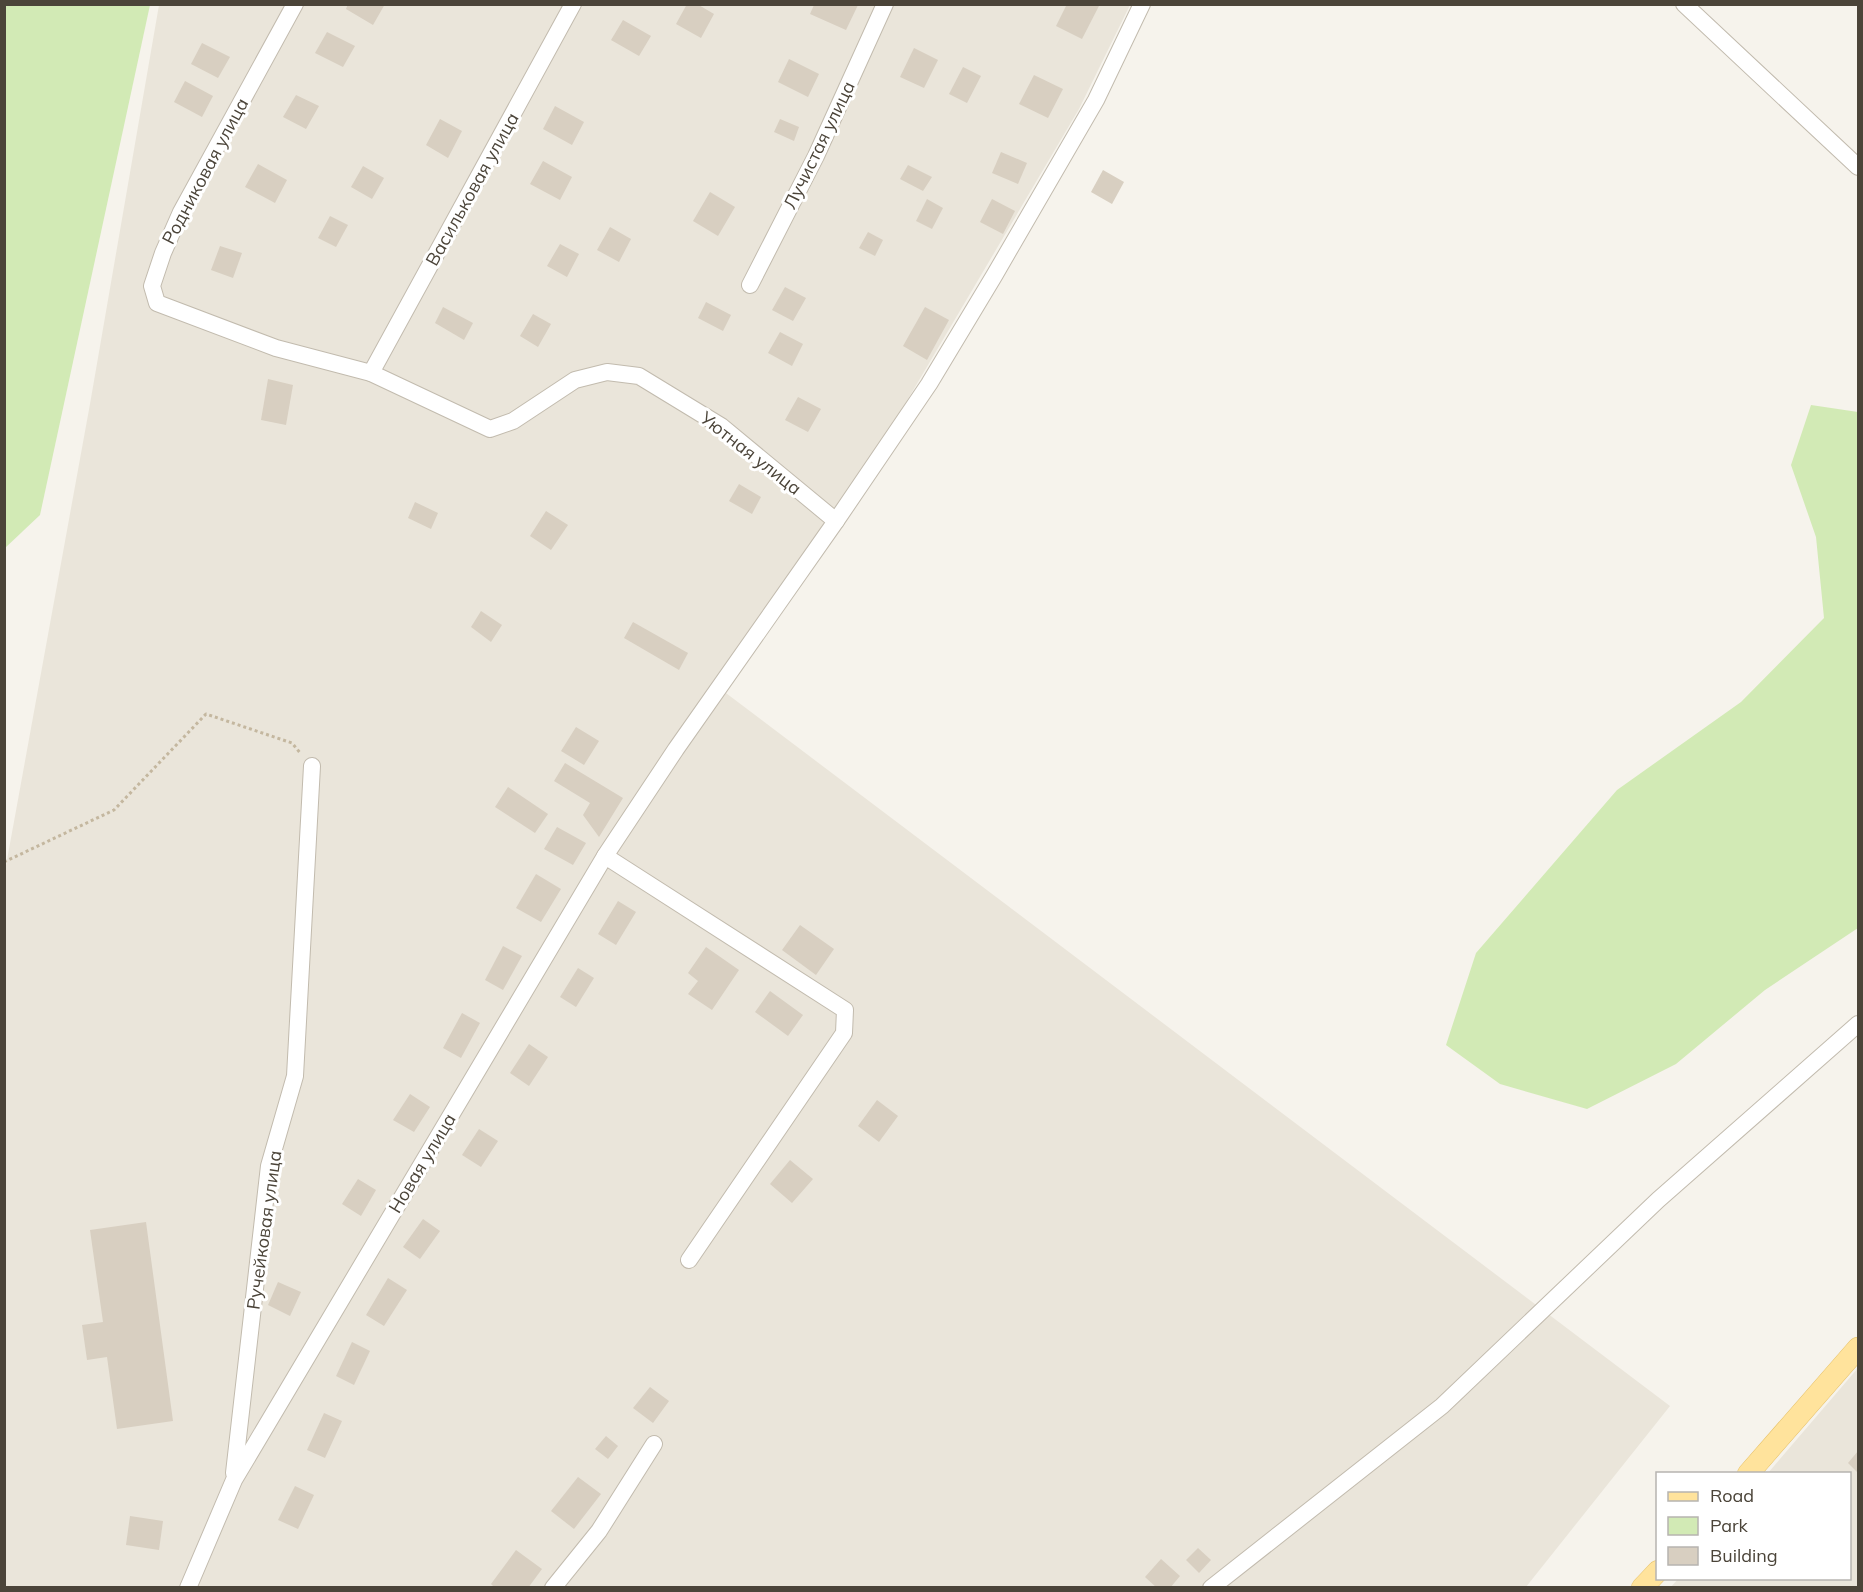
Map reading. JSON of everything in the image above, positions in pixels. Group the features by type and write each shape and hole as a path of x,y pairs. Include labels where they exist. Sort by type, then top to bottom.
{"main road":[{"path":"1749,1472 1858,1347"},
{"path":"1642,1587 1656,1573"}],"street":[{"name":"Родниковая улица","path":"295,4 181,212 152,286 158,303 181,314 276,348 370,373"},
{"name":"Васильковая улица","path":"370,373 573,4"},
{"name":"Лучистая улица","path":"750,285 816,156 885,4"},
{"name":"Новая улица","path":"188,1587 234,1480 605,856 676,749 929,384 1096,100 1142,4"},
{"path":"1684,4 1858,166"},
{"name":"Уютная улица","path":"370,373 490,429 513,421 575,380 607,372 639,376 721,426 836,521"},
{"name":"Ручейковая улица","path":"234,1480 269,1166 295,1076 312,766"},
{"path":"605,856 845,1010 844,1033 689,1260"},
{"path":"1211,1587 1442,1406 1658,1200 1858,1024"},
{"path":"553,1587 599,1531 654,1444"}],"path":[{"path":"4,862 114,810 206,714 292,743 312,766"}],"shaded area":[{"path":"159,5 1130,5 1079,109 836,521 714,684 1670,1406 1526,1587 5,1588 5,871 90,404"},
{"path":"1858,1368 1858,1587 1670,1588 1677,1580 1851,1580 1851,1472 1769,1472"}],"green space":[{"path":"5,4 150,5 40,515 5,548"},
{"path":"1811,405 1858,412 1858,928 1765,990 1676,1064 1587,1109 1500,1084 1446,1045 1476,953 1617,790 1741,702 1824,618 1816,537 1791,465"}],"building":[{"path":"348,4 385,4 373,25 346,9"},
{"path":"687,4 697,4 714,14 701,38 676,24"},
{"path":"1067,4 1100,4 1082,39 1056,26"},
{"path":"814,5 858,5 846,30 810,14"},
{"path":"623,20 651,36 639,56 611,40"},
{"path":"327,32 355,46 343,67 315,53"},
{"path":"202,43 230,57 218,78 191,64"},
{"path":"914,48 938,60 924,88 900,77"},
{"path":"789,59 819,74 808,97 778,82"},
{"path":"963,67 981,76 967,103 949,94"},
{"path":"1034,75 1063,89 1048,118 1019,104"},
{"path":"185,81 213,96 202,117 174,102"},
{"path":"296,95 319,106 306,129 283,117"},
{"path":"555,106 584,122 572,145 543,129"},
{"path":"440,119 462,131 448,158 426,145"},
{"path":"780,119 799,127 794,141 774,132"},
{"path":"1001,152 1027,163 1018,184 992,173"},
{"path":"543,161 572,177 560,200 530,184"},
{"path":"258,164 287,180 275,203 245,187"},
{"path":"908,165 932,177 923,191 900,179"},
{"path":"363,166 384,178 372,199 351,187"},
{"path":"1103,170 1124,182 1112,204 1091,192"},
{"path":"710,192 735,207 718,236 693,221"},
{"path":"927,199 943,208 932,229 916,221"},
{"path":"992,199 1015,211 1003,234 980,222"},
{"path":"330,216 348,225 336,247 318,238"},
{"path":"610,227 631,239 619,262 597,250"},
{"path":"868,232 883,240 875,256 859,248"},
{"path":"560,244 579,254 567,277 547,266"},
{"path":"220,246 242,253 233,278 211,270"},
{"path":"785,287 806,298 793,321 772,310"},
{"path":"706,302 731,315 723,331 698,318"},
{"path":"443,307 473,323 464,340 435,323"},
{"path":"925,307 949,320 927,360 903,346"},
{"path":"533,314 551,324 538,347 520,336"},
{"path":"780,332 803,344 792,366 768,353"},
{"path":"268,379 293,385 286,425 261,420"},
{"path":"798,397 821,409 808,432 785,420"},
{"path":"739,484 761,497 752,514 729,501"},
{"path":"415,502 438,513 431,529 408,518"},
{"path":"546,511 568,525 551,550 530,536"},
{"path":"481,611 502,625 491,642 471,627"},
{"path":"633,622 688,653 679,670 624,638"},
{"path":"576,727 599,741 584,765 561,751"},
{"path":"565,763 623,798 599,837 583,815 590,803 554,781"},
{"path":"508,787 548,814 535,833 495,807"},
{"path":"557,827 586,843 573,865 544,849"},
{"path":"536,874 561,889 541,922 516,908"},
{"path":"618,901 636,912 616,945 598,934"},
{"path":"800,925 834,949 816,975 782,950"},
{"path":"503,946 522,956 503,990 485,980"},
{"path":"706,947 739,970 712,1010 688,994 698,981 688,973"},
{"path":"578,968 594,978 576,1007 560,997"},
{"path":"770,991 803,1015 788,1036 755,1012"},
{"path":"462,1013 480,1023 461,1058 443,1048"},
{"path":"529,1044 548,1057 529,1086 510,1073"},
{"path":"410,1094 430,1107 414,1132 393,1120"},
{"path":"877,1100 898,1116 879,1142 858,1126"},
{"path":"479,1129 498,1141 481,1167 462,1155"},
{"path":"790,1160 813,1179 792,1203 770,1184"},
{"path":"358,1179 376,1190 361,1216 342,1204"},
{"path":"423,1219 440,1231 420,1259 403,1247"},
{"path":"146,1222 173,1421 117,1429 107,1357 87,1360 82,1325 103,1322 90,1230"},
{"path":"388,1278 407,1290 384,1326 366,1315"},
{"path":"278,1282 301,1292 290,1316 268,1305"},
{"path":"352,1342 370,1351 354,1385 336,1376"},
{"path":"650,1387 669,1401 653,1423 633,1408"},
{"path":"324,1413 342,1421 325,1458 307,1450"},
{"path":"606,1436 618,1446 608,1459 595,1449"},
{"path":"1858,1451 1858,1473 1848,1463"},
{"path":"578,1477 601,1494 574,1529 551,1511"},
{"path":"295,1486 314,1495 298,1529 278,1520"},
{"path":"130,1516 163,1521 159,1550 126,1545"},
{"path":"1198,1548 1211,1560 1199,1573 1186,1560"},
{"path":"516,1550 542,1569 528,1588 495,1588 491,1584"},
{"path":"1161,1559 1180,1576 1170,1588 1157,1588 1145,1577"}]}
